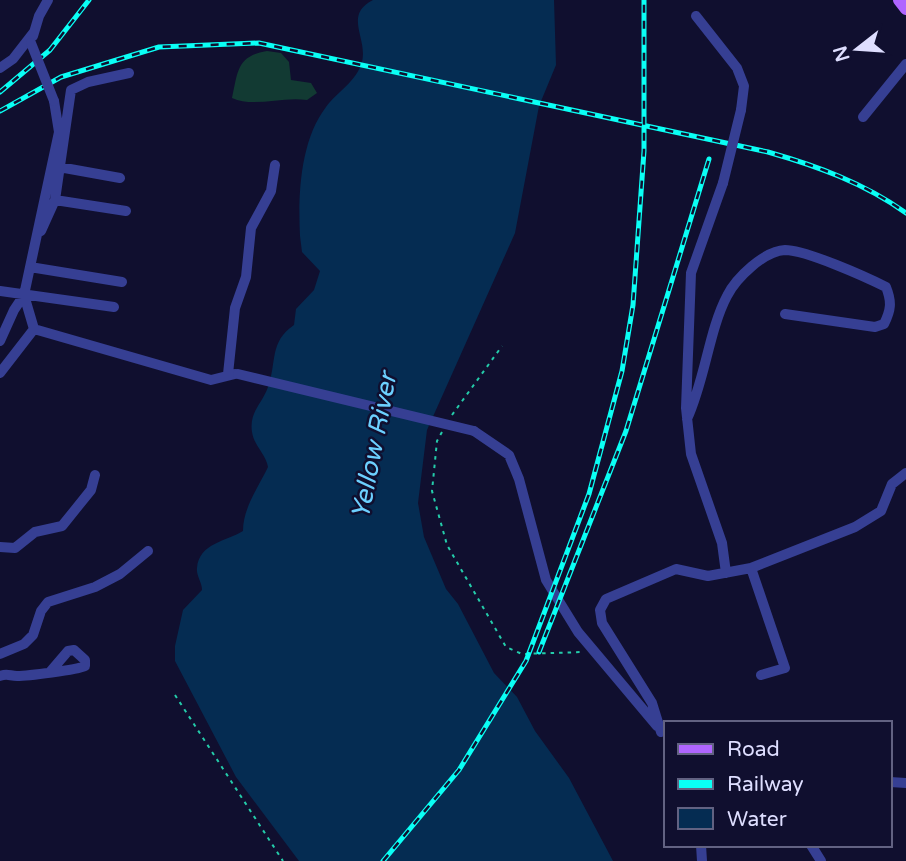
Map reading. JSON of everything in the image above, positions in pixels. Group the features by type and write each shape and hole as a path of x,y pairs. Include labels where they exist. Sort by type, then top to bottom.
{"street":[{"path":"0,341 24,295 59,132 54,101 31,43 48,0"},
{"path":"696,16 737,68 744,86 741,110 723,183 691,274 687,419 691,454 722,543 726,573"},
{"path":"0,68 13,59 34,32"},
{"path":"863,117 906,64"},
{"path":"38,234 44,229 55,200 71,90 88,82 129,73"},
{"path":"233,374 235,308 246,277 251,228 271,191 275,165"},
{"path":"59,167 120,178"},
{"path":"55,200 126,211"},
{"path":"687,419 701,390 727,294 746,272 773,253 785,250 819,258 886,287 891,298 891,310 884,324 875,327 785,314"},
{"path":"30,267 122,282"},
{"path":"0,290 114,307"},
{"path":"24,295 34,329"},
{"path":"34,329 211,380 233,374 474,431 509,455 519,479 546,580 578,632 664,733"},
{"path":"0,373 34,329"},
{"path":"664,733 652,703 602,623 602,604 611,596 676,569 708,576 751,568 855,527 881,511 892,484 906,473"},
{"path":"0,547 15,548 35,532 62,526 92,490 95,475"},
{"path":"0,654 24,644 33,635 41,611 48,602 95,587 120,574 148,551"},
{"path":"751,568 785,668 761,675"},
{"path":"0,676 50,672"}],"path":[{"path":"448,422 502,346"},
{"path":"442,431 437,441 432,491 447,545 506,647 522,654 595,652"},
{"path":"175,695 266,838 284,861"}],"green space":[{"path":"257,53 281,53 289,62 291,80 311,83 317,93 307,100 249,102 232,98 240,66"}],"water":[{"name":"Yellow River","path":"373,0 554,0 556,65 539,106 515,233 427,430 418,503 424,537 446,589 458,604 494,673 517,697 535,731 569,778 613,861 299,861 236,777 175,661 175,646 183,610 202,590 197,571 199,560 208,548 243,531 248,506 268,467 253,437 252,419 268,387 277,345 294,325 296,309 314,290 320,271 302,252 302,169 317,121 331,101 351,81 362,62 359,13"}],"railway":[{"path":"0,92 50,50 89,0"},
{"path":"383,861 459,770 526,661 589,494 622,371 633,305 644,151 644,0"},
{"path":"0,111 61,77 159,47 259,43 768,152 840,176 906,213"},
{"path":"539,652 626,431 709,159"}]}
